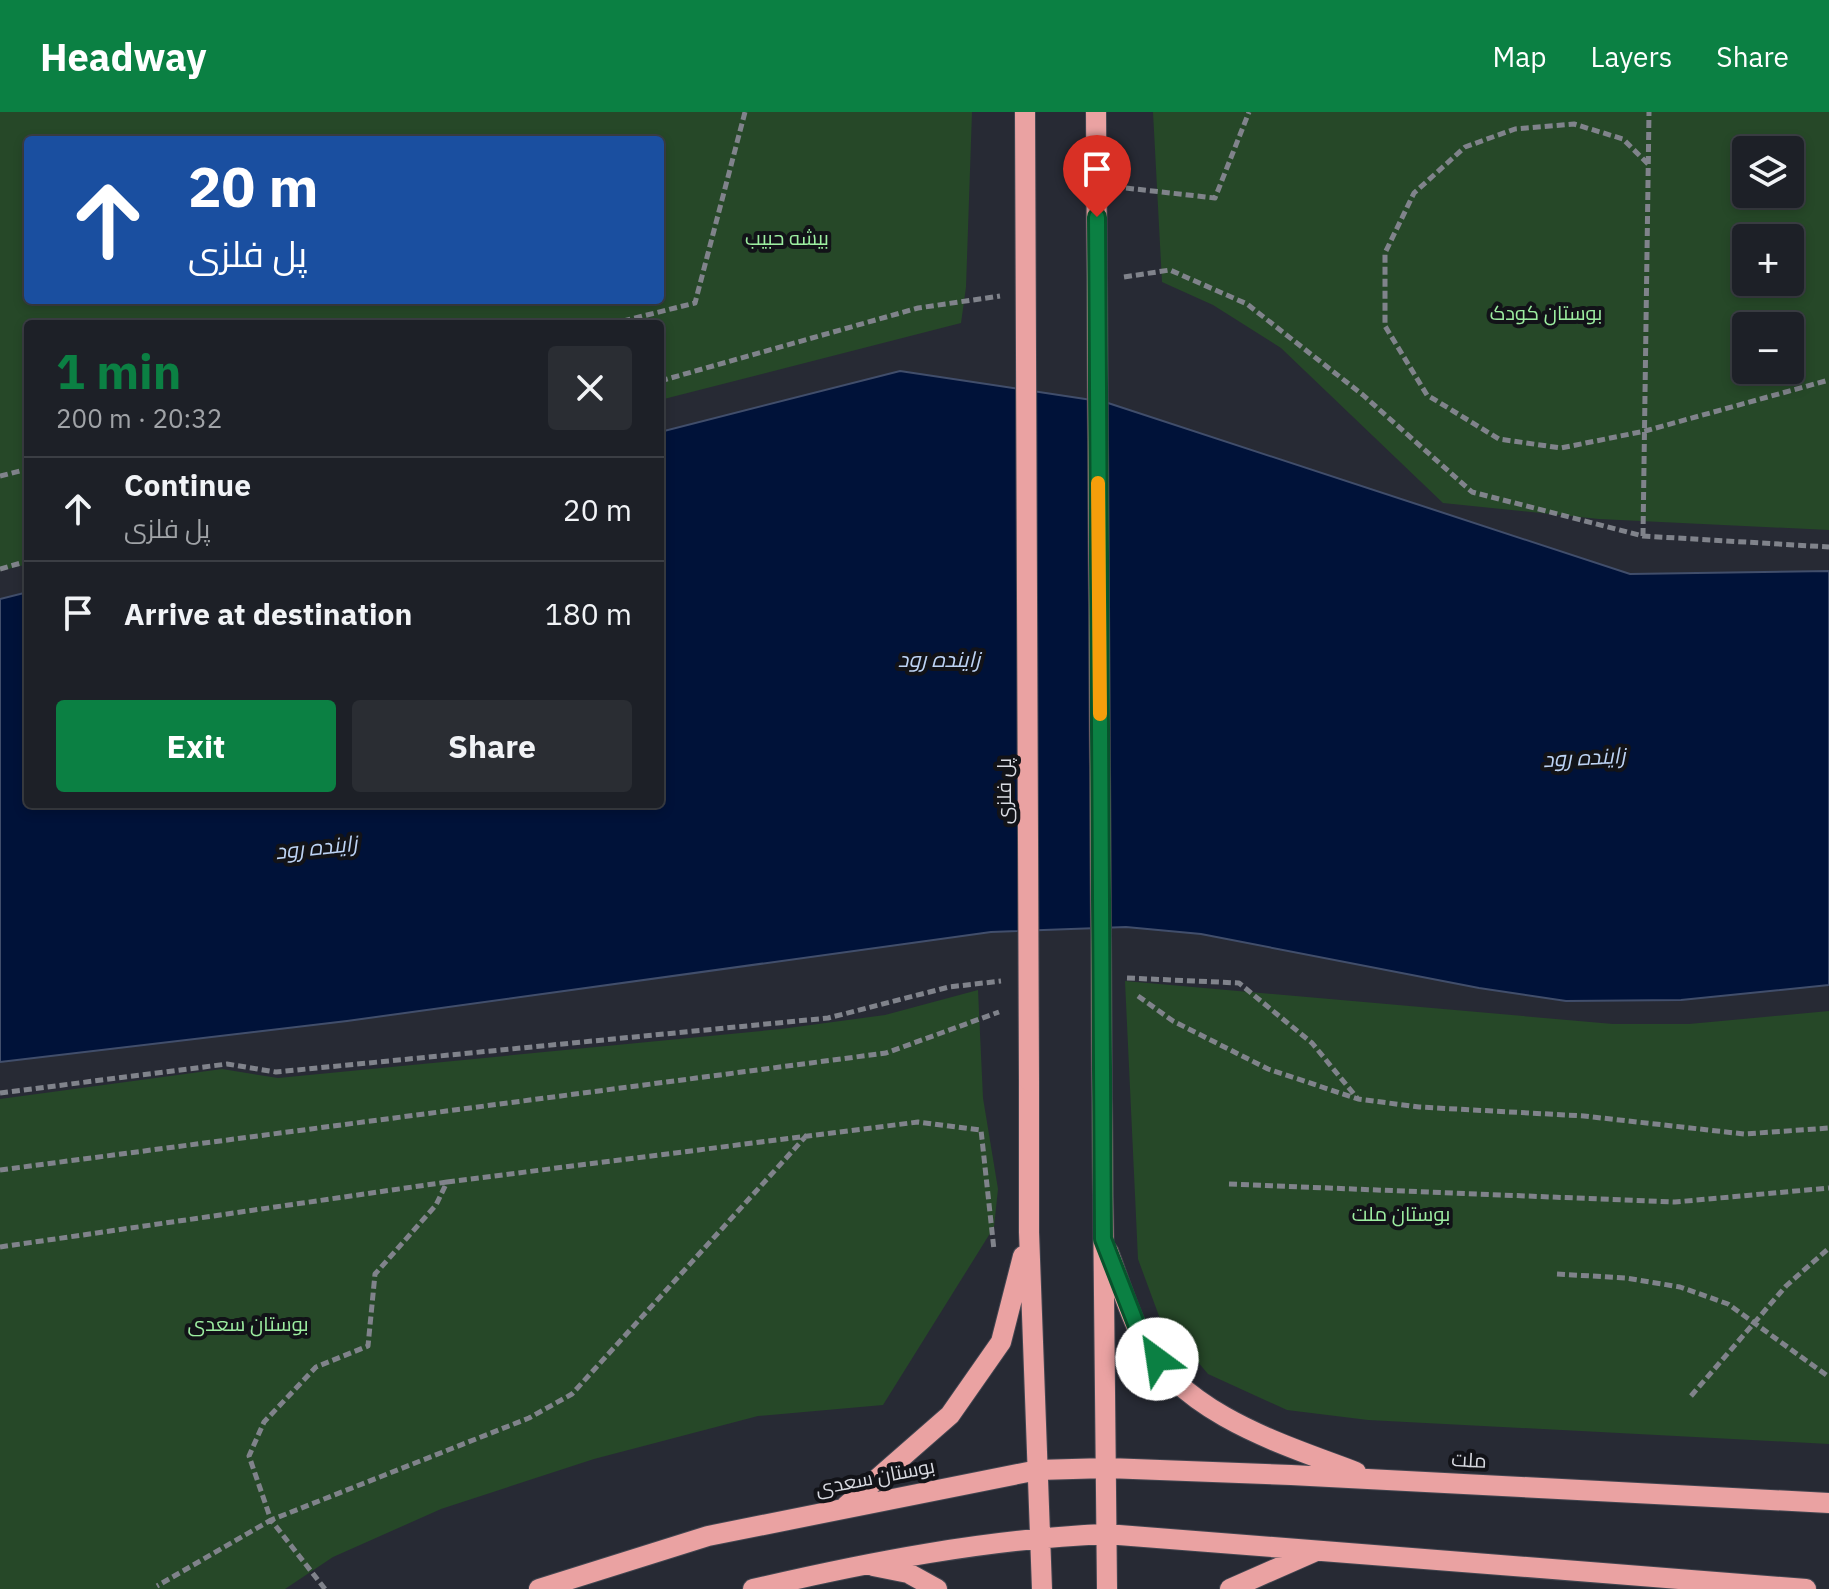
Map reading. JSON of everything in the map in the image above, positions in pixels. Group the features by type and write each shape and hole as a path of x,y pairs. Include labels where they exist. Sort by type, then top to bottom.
{"main road":[{"name":"پل فلزی","path":"1025,112 1029,1232 1042,1589"},
{"path":"1096,112 1107,1589"},
{"path":"845,1507 950,1415 1001,1342 1029,1232"},
{"path":"1103,1239 1142,1339 1172,1379 1250,1432 1375,1479"},
{"name":"بوستان سعدی","path":"539,1589 708,1536 1038,1470 1107,1468"},
{"name":"ملت","path":"1107,1468 1829,1503"},
{"path":"753,1589 861,1564 1042,1537 1106,1534 1806,1589"},
{"path":"1230,1589 1320,1550"},
{"path":"861,1564 908,1573 937,1589"}],"path":[{"path":"627,320 695,303 745,112"},
{"path":"1097,186 1215,198 1249,112"},
{"path":"1643,536 1649,112"},
{"path":"1648,164 1623,139 1574,124 1515,129 1465,147 1414,193 1385,253 1385,326 1427,395 1499,439 1561,448 1645,431 1829,380"},
{"path":"1123,277 1170,270 1247,304 1363,395 1472,492 1643,536 1829,547"},
{"path":"664,380 918,308 1012,294"},
{"path":"0,476 24,470"},
{"path":"0,569 24,562"},
{"path":"1116,977 1239,983 1312,1043 1358,1099"},
{"path":"0,1093 227,1064 276,1072 828,1018 949,987 1009,980"},
{"path":"1138,996 1173,1021 1268,1069 1358,1099 1419,1107 1584,1116 1744,1134 1829,1128"},
{"path":"0,1170 886,1053 1003,1011"},
{"path":"0,1247 447,1182 918,1122 981,1130 995,1265"},
{"path":"157,1586 271,1520 529,1418 572,1394 807,1135"},
{"path":"325,1589 271,1520 249,1456 264,1422 316,1367 368,1346 375,1274 436,1205 447,1182"},
{"path":"1229,1184 1675,1202 1829,1188"},
{"path":"1691,1396 1786,1286 1829,1248"},
{"path":"1557,1274 1626,1278 1680,1287 1728,1304 1829,1377"}],"green space":[{"name":"بیشه حبیب","path":"0,112 972,112 966,287 961,323 664,399 664,320 24,320 24,565 0,571"},
{"name":"بوستان کودک","path":"1153,112 1829,112 1829,530 1599,519 1443,503 1281,348 1213,305 1162,282"},
{"name":"بوستان ملت","path":"1125,981 1613,1024 1689,1024 1829,1011 1829,1444 1368,1420 1287,1410 1208,1374 1159,1316 1138,1259"},
{"name":"بوستان سعدی","path":"978,990 983,1098 998,1189 994,1227 883,1405 758,1416 594,1459 441,1509 333,1557 285,1589 0,1589 0,1099 222,1069 278,1078 781,1029 885,1015"}],"water":[{"name":"زاینده رود","path":"900,371 1105,402 1630,574 1829,571 1829,985 1681,1000 1566,1001 1479,988 1201,934 1126,927 991,932 347,1021 0,1062 0,599 24,593 24,808 664,808 664,431"}],"slow traffic":[{"path":"1098,483 1100,714"}],"route":[{"path":"1097,217 1103,1239 1142,1339 1157,1359"}]}
